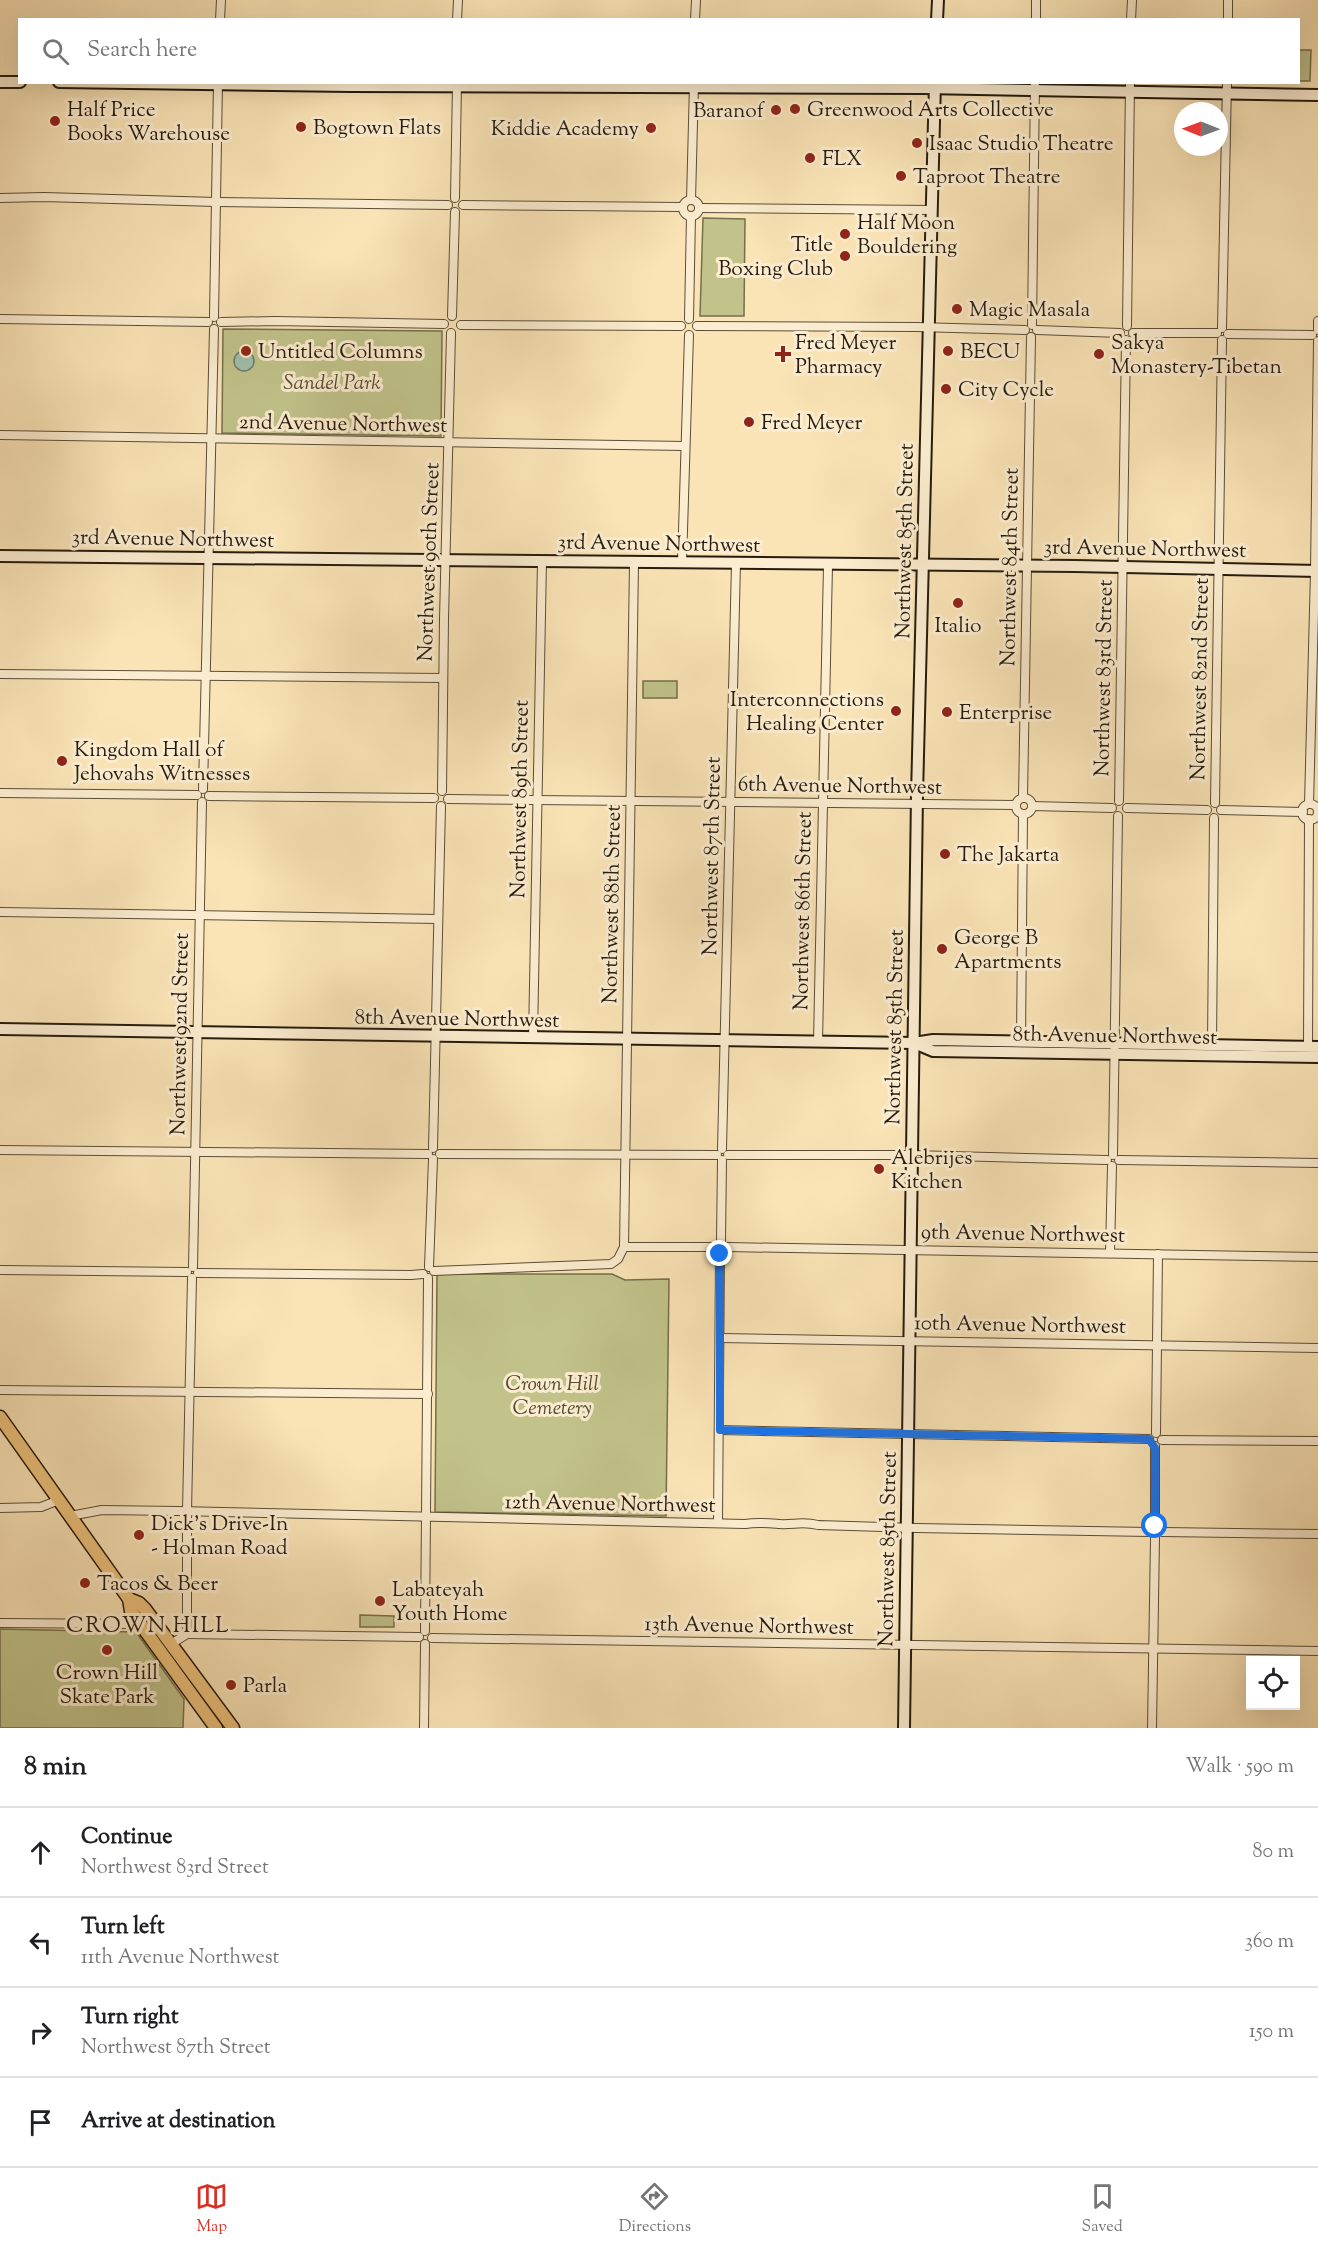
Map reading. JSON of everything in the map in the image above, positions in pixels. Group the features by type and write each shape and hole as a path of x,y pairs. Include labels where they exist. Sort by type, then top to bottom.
{"main road":[{"path":"937,18 938,0"},
{"path":"0,82 18,82"},
{"path":"218,84 935,86 1130,88 1227,95 1318,95"},
{"name":"Northwest 85th Street","path":"904,1728 917,804 935,86"},
{"name":"3rd Avenue Northwest","path":"0,555 1317,571"},
{"name":"8th Avenue Northwest","path":"0,1029 197,1034 818,1042 914,1043 933,1040 1021,1042 1115,1049 1318,1058"},
{"name":"8th Avenue Northwest","path":"914,1043 933,1052 1212,1045 1313,1047"},
{"path":"0,1417 129,1599 131,1611 137,1621 216,1728"},
{"path":"129,1599 141,1605 233,1728"}],"street":[{"path":"220,18 221,0"},
{"path":"457,18 458,0"},
{"path":"695,18 696,0"},
{"path":"1036,0 1036,18"},
{"path":"1131,18 1132,0"},
{"path":"1228,0 1228,18"},
{"path":"218,84 216,202 210,328 219,328 221,322"},
{"path":"454,198 457,84"},
{"name":"Northwest 82nd Street","path":"1218,807 1218,569 1227,84"},
{"path":"691,200 694,85"},
{"name":"Northwest 84th Street","path":"1023,798 1034,87"},
{"path":"1127,326 1130,88"},
{"path":"0,198 448,205"},
{"path":"454,198 461,200 462,205 461,209 455,212"},
{"path":"448,205 454,198"},
{"path":"691,200 697,202 698,213 691,216 685,213 683,207 691,200"},
{"path":"448,205 450,210 455,212"},
{"path":"462,205 683,207"},
{"path":"699,207 932,210"},
{"path":"452,316 455,212"},
{"path":"689,319 691,216"},
{"path":"452,316 459,319 461,325 457,332 451,333 446,330 444,324 447,318 452,316"},
{"path":"0,319 219,318 221,322 444,324"},
{"path":"688,335 683,332 681,326 684,320 694,321 697,326"},
{"path":"1309,804 1317,571 1318,321"},
{"path":"461,325 681,326"},
{"path":"697,326 929,327 1031,330 1130,338 1133,333"},
{"path":"688,335 694,333 697,326"},
{"path":"1127,326 1132,328 1133,333"},
{"path":"1123,336 1122,328 1127,326"},
{"name":"Northwest 92nd Street","path":"187,1634 187,1511 214,329"},
{"name":"Northwest 90th Street","path":"442,791 442,678 451,333"},
{"path":"1133,333 1317,335"},
{"path":"682,563 688,335"},
{"name":"Northwest 83rd Street","path":"1119,801 1123,336"},
{"name":"2nd Avenue Northwest","path":"0,435 685,446"},
{"name":"Northwest 89th Street","path":"533,1038 542,561"},
{"name":"Northwest 88th Street","path":"624,1247 634,562"},
{"name":"Northwest 87th Street","path":"720,1245 736,563"},
{"name":"Northwest 86th Street","path":"818,1042 828,565"},
{"path":"0,674 442,678"},
{"path":"442,791 446,793 448,799 446,804 441,806 436,804 434,798 437,792 442,791"},
{"path":"0,793 434,798"},
{"path":"1023,798 1030,800 1032,806 1028,813 1023,814 1016,806 1017,801 1023,798"},
{"name":"6th Avenue Northwest","path":"448,799 1016,806"},
{"path":"1118,816 1114,814 1112,808 1114,803 1119,801 1127,808"},
{"path":"1309,804 1316,807 1318,812 1315,818 1309,819 1304,816 1304,807 1309,804"},
{"path":"1214,818 1209,816 1207,810 1209,805 1303,812"},
{"path":"424,1728 428,1641 420,1642 427,1518 428,1272 441,806"},
{"path":"1032,806 1112,808"},
{"path":"1214,818 1219,815 1218,807"},
{"path":"1127,808 1207,810"},
{"path":"1118,816 1124,814 1127,808"},
{"path":"1021,1042 1023,814"},
{"path":"1110,1253 1118,816"},
{"path":"1212,1045 1214,818"},
{"path":"1309,819 1313,1047"},
{"path":"0,912 438,919"},
{"path":"0,1150 195,1153 912,1155 1318,1163"},
{"path":"717,1523 721,1338 720,1254 716,1252 720,1245"},
{"name":"9th Avenue Northwest","path":"624,1247 720,1245 1318,1257"},
{"path":"0,1270 411,1275 428,1272 611,1264 618,1259 624,1247"},
{"path":"1152,1728 1158,1254"},
{"name":"10th Avenue Northwest","path":"721,1338 1318,1348"},
{"path":"0,1390 428,1394"},
{"path":"720,1430 1155,1440 1318,1441"},
{"path":"0,1508 41,1506 59,1500"},
{"name":"12th Avenue Northwest","path":"70,1516 102,1509 745,1524 763,1521 781,1524 803,1522 906,1527 1153,1532"},
{"path":"1153,1532 1161,1536 1162,1533 1318,1534"},
{"path":"0,1623 132,1624 137,1621"},
{"path":"171,1644 187,1634 422,1634"},
{"name":"13th Avenue Northwest","path":"428,1641 1318,1651"}],"green space":[{"path":"1300,50 1311,50 1310,81 1300,81"},
{"path":"703,218 745,219 744,316 700,316"},
{"name":"Sandel Park","path":"223,329 442,331 441,436 222,433"},
{"path":"643,681 677,681 677,698 643,698"},
{"name":"Crown Hill Cemetery","path":"437,1274 612,1274 625,1280 669,1279 666,1516 435,1512"},
{"path":"360,1615 394,1616 394,1627 360,1627"},
{"path":"0,1629 136,1632 184,1699 183,1728 0,1728"}],"shaded area":[{"path":"244,351 251,354 254,361 251,368 244,371 237,368 234,361 237,354"}],"place":[{"name":"Greenwood Arts Collective","path":"795,109"},
{"name":"Baranof","path":"776,110"},
{"name":"Half Price Books Warehouse","path":"55,121"},
{"name":"Bogtown Flats","path":"301,127"},
{"name":"Kiddie Academy","path":"651,128"},
{"name":"Isaac Studio Theatre","path":"917,143"},
{"name":"FLX","path":"810,158"},
{"name":"Taproot Theatre","path":"901,176"},
{"name":"Half Moon Bouldering","path":"845,234"},
{"name":"Title Boxing Club","path":"845,256"},
{"name":"Magic Masala","path":"957,309"},
{"name":"Untitled Columns","path":"246,351"},
{"name":"BECU","path":"948,351"},
{"name":"Fred Meyer Pharmacy","path":"783,354"},
{"name":"Sakya Monastery-Tibetan","path":"1099,354"},
{"name":"City Cycle","path":"946,389"},
{"name":"Fred Meyer","path":"749,422"},
{"name":"Italio","path":"958,603"},
{"name":"Interconnections Healing Center","path":"896,711"},
{"name":"Enterprise","path":"947,712"},
{"name":"Kingdom Hall of Jehovahs Witnesses","path":"62,761"},
{"name":"The Jakarta","path":"945,854"},
{"name":"George B Apartments","path":"942,949"},
{"name":"Alebrijes Kitchen","path":"879,1169"},
{"name":"Dick's Drive-In - Holman Road","path":"139,1535"},
{"name":"Tacos & Beer","path":"85,1583"},
{"name":"Labateyah Youth Home","path":"380,1601"},
{"name":"Crown Hill Skate Park","path":"107,1650"},
{"name":"Parla","path":"231,1685"}],"district":[{"name":"CROWN HILL","path":"148,1624"}],"route":[{"path":"720,1254 720,1430 1149,1439 1149,1442 1155,1446 1155,1526"}]}
